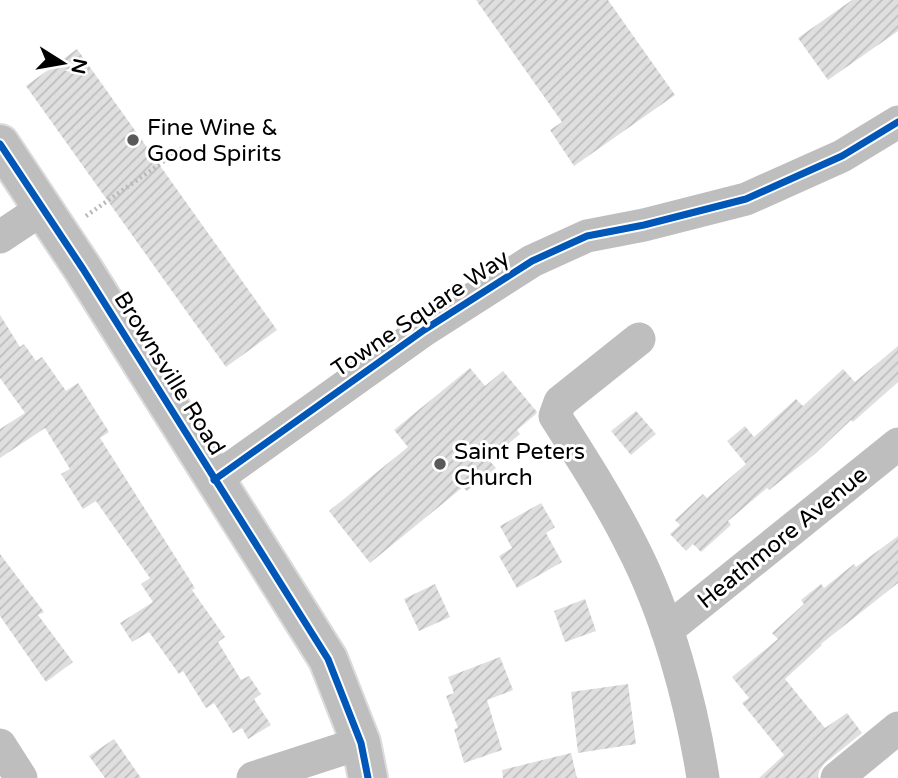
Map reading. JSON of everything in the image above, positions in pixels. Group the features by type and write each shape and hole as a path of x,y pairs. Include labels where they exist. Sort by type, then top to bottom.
{"main road":[{"name":"Brownsville Road","path":"0,144 327,659 364,760"}],"street":[{"name":"Towne Square Way","path":"214,480 424,330 532,261 587,236 645,225 746,199 842,156 898,121"},
{"path":"0,237 51,222"},
{"path":"639,340 560,402 555,415 632,545 667,629 695,727 703,778"},
{"name":"Heathmore Avenue","path":"667,629 898,444"},
{"path":"837,778 898,728"},
{"path":"0,744 21,778"},
{"path":"253,778 364,760"}],"path":[{"path":"51,222 184,147"}],"building":[{"path":"476,0 608,0 675,95 574,166 550,130 562,122"},
{"path":"852,0 898,0 898,31 828,80 798,38"},
{"path":"77,49 277,330 226,367 26,86"},
{"path":"0,315 20,347 24,344 36,361 42,357 66,391 78,383 109,432 100,438 195,588 192,590 225,637 218,642 241,680 249,676 261,694 254,699 271,725 248,739 242,728 233,733 214,703 206,708 183,671 179,674 149,632 132,642 120,623 153,602 141,584 150,578 96,501 83,509 61,474 70,469 45,428 0,458 0,429 25,413 0,378"},
{"path":"898,346 898,382 815,454 769,490 767,488 728,521 731,525 701,552 693,544 686,551 670,534 680,525 675,520 703,494 707,498 746,464 727,441 745,426 754,437 796,399 803,406 843,369 855,382"},
{"name":"Saint Peters Church","path":"470,368 485,386 503,371 536,414 517,430 520,434 489,460 496,468 467,491 463,487 370,563 329,511 408,447 394,430"},
{"path":"636,411 656,434 631,455 611,431"},
{"path":"541,503 555,527 546,533 562,562 517,588 499,556 512,548 500,526"},
{"path":"898,536 898,583 821,644 785,679 825,728 847,713 862,733 825,763 818,778 759,778 784,755 742,703 749,698 732,677 778,639 772,633 804,604 801,600 821,584 824,588 854,564 856,567"},
{"path":"0,554 44,612 38,615 73,662 46,682 0,616"},
{"path":"435,584 450,617 419,631 404,599"},
{"path":"585,599 596,631 565,642 554,611"},
{"path":"500,657 513,690 487,700 502,750 464,763 454,729 458,728 446,696 454,693 448,677"},
{"path":"628,684 636,744 578,753 571,692"},
{"path":"114,739 141,778 105,778 89,756"},
{"path":"571,753 577,778 503,778 502,770"}],"cycle path":[{"path":"214,480 424,330 532,261 587,236 644,225 746,199 842,156 898,122"},
{"path":"0,144 83,269 328,659 361,743 368,778"}],"place":[{"name":"Fine Wine & Good Spirits","path":"133,140"},
{"name":"Saint Peters Church","path":"440,464"}]}
